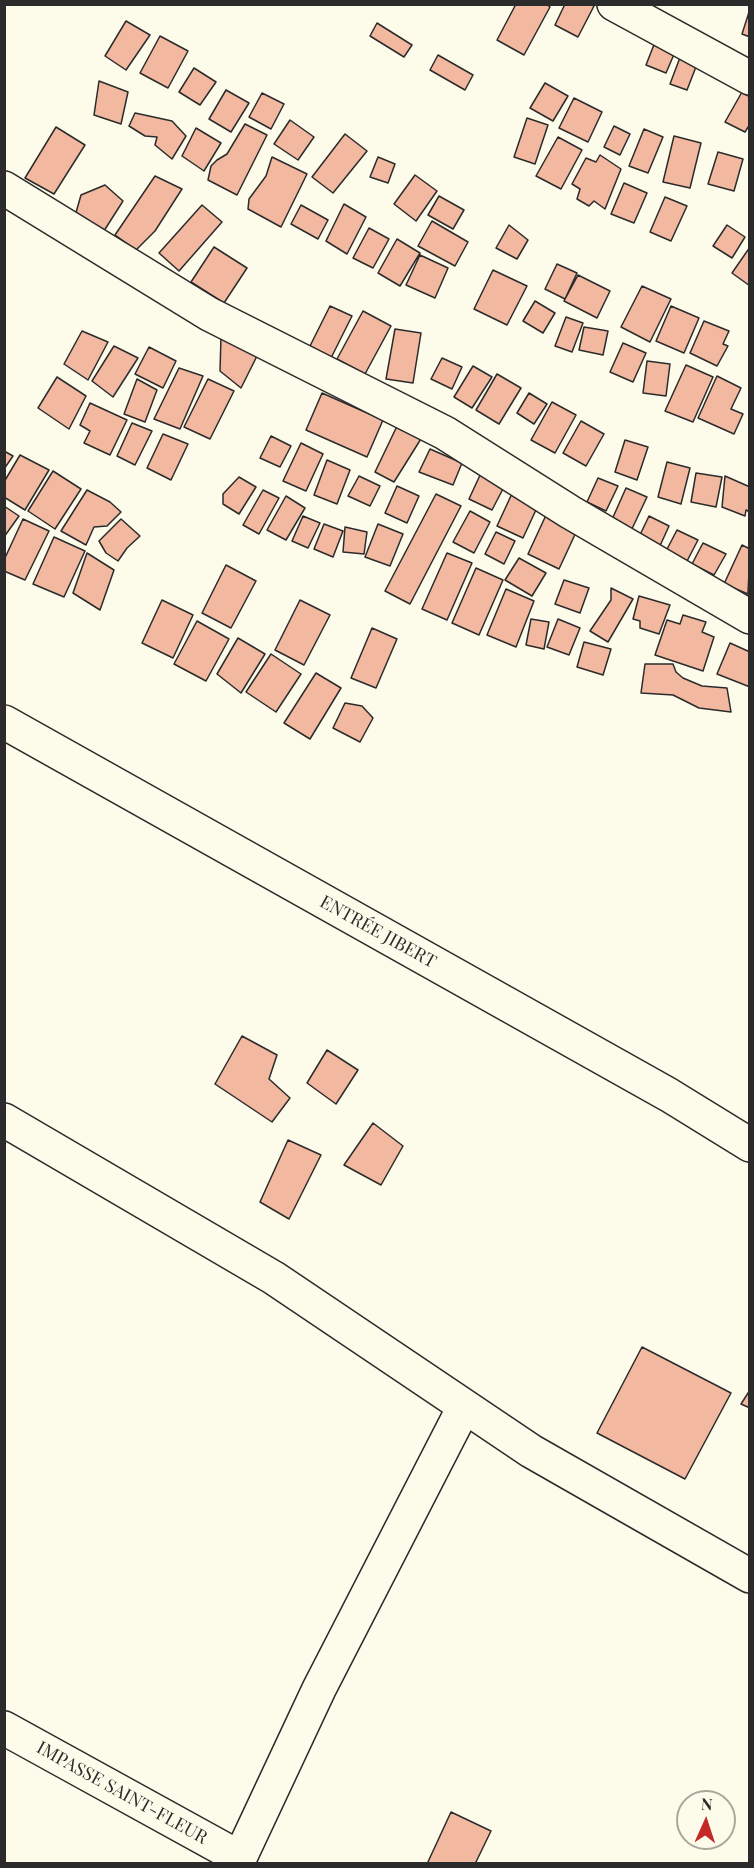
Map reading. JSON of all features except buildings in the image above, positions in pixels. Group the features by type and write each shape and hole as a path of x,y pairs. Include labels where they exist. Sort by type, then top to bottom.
{"street":[{"path":"614,4 750,78"},
{"path":"4,188 209,314 445,433 570,512 750,617"},
{"name":"ENTRÉE JIBERT","path":"4,722 669,1095 750,1145"},
{"path":"4,1120 274,1278 531,1451 750,1576"},
{"path":"239,1861 318,1689 464,1407"},
{"name":"IMPASSE SAINT-FLEUR","path":"4,1728 239,1861"}]}
